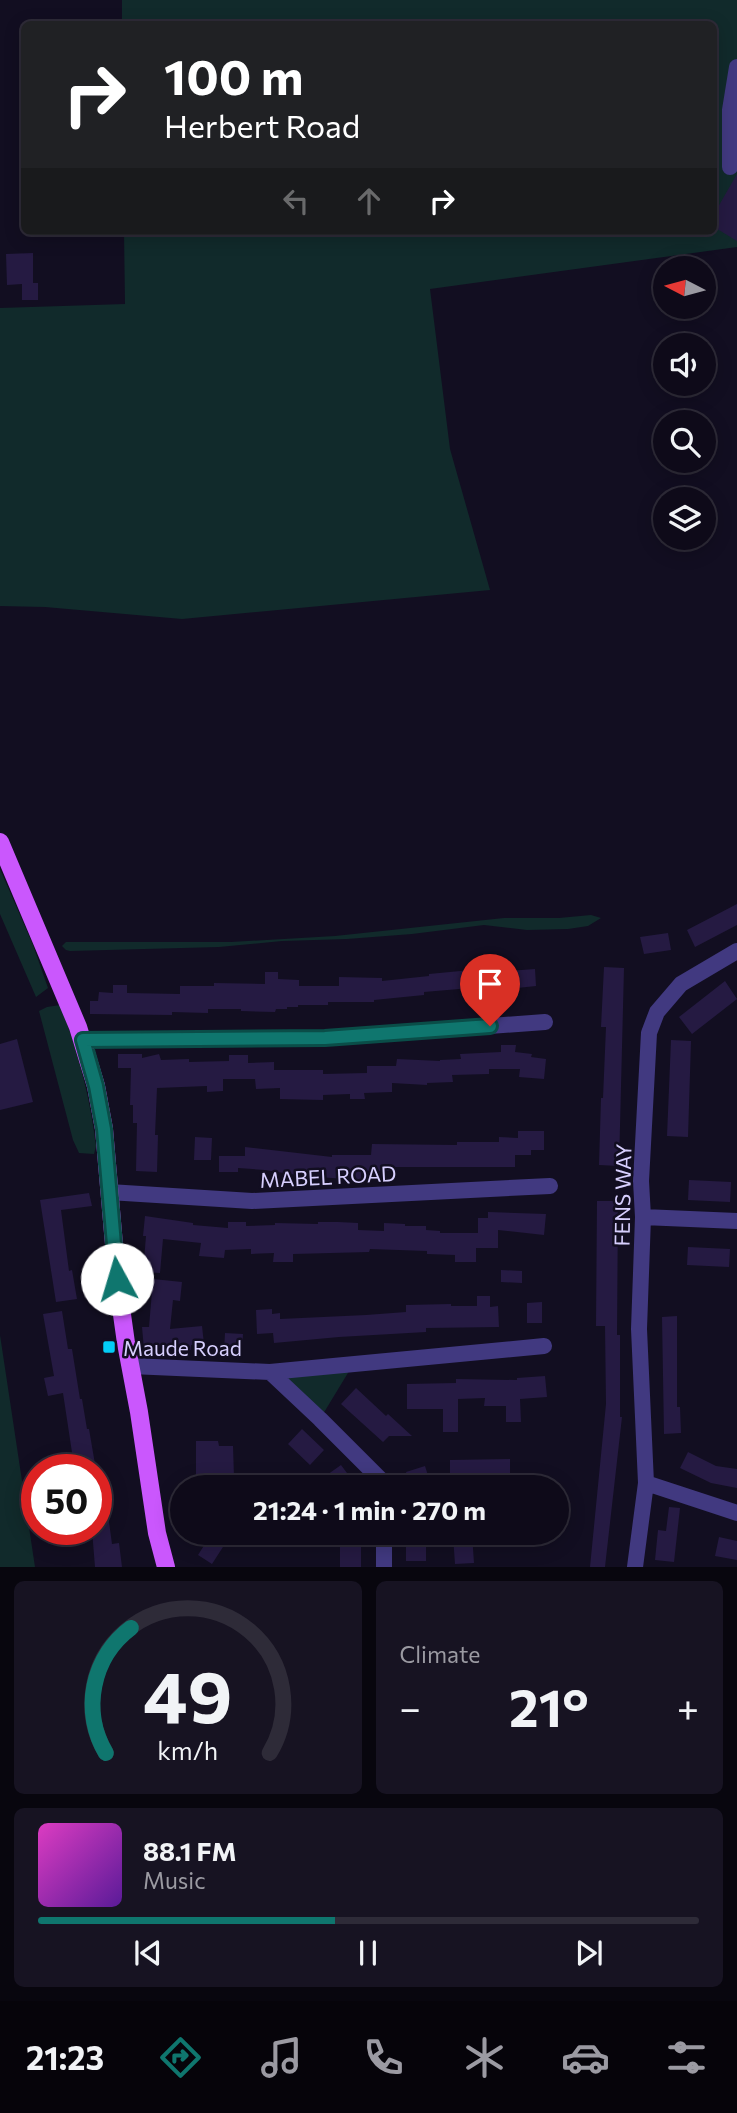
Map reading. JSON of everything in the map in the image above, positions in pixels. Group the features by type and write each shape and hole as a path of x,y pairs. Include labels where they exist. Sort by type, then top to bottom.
{"main road":[{"path":"0,842 83,1040 96,1086 104,1129 117,1279 157,1533 166,1567"}],"street":[{"path":"730,167 730,110 737,67"},
{"name":"FENS WAY","path":"635,1567 646,1483 639,1329 643,1217 641,1181 648,1043 657,1012 681,984 737,951"},
{"path":"83,1040 325,1038 545,1022"},
{"name":"MABEL ROAD","path":"109,1192 252,1201 550,1186"},
{"path":"643,1217 737,1221"},
{"path":"131,1366 270,1373 544,1346"},
{"path":"270,1373 376,1475"},
{"path":"646,1483 737,1513"},
{"path":"384,1545 384,1567"}],"green space":[{"path":"122,0 737,0 737,247 653,256 653,258 430,289 450,449 490,590 182,619 45,607 0,606 0,308 125,304 124,235 717,235 717,21 122,21"},
{"path":"0,869 33,945 48,988 36,997 0,914"},
{"path":"591,915 601,918 588,926 568,929 527,930 484,925 412,934 219,947 70,951 62,946 66,942 231,942 335,936 504,918"},
{"path":"60,1005 87,1092 96,1146 94,1154 79,1153 73,1140 39,1011"},
{"path":"0,1335 21,1474 21,1545 32,1545 35,1567 0,1567"},
{"path":"354,1363 320,1419 270,1372"}],"building":[{"path":"737,174 737,241 717,229 717,209"},
{"path":"33,253 33,283 38,283 38,300 22,300 22,284 7,285 6,254"},
{"path":"737,904 737,925 695,947 687,930"},
{"path":"668,933 671,950 644,954 640,937"},
{"path":"604,967 624,968 619,1166 599,1165 606,1027 601,1027"},
{"path":"492,968 493,972 535,969 536,986 500,990 500,985 424,992 424,995 374,1002 298,1005 276,1009 275,1012 208,1009 208,1013 172,1012 172,1015 90,1014 90,1001 98,1001 99,992 113,993 113,985 127,985 127,993 180,994 180,986 214,986 214,983 265,984 265,972 278,972 278,979 299,980 299,986 339,986 339,977 382,978 382,981"},
{"path":"725,981 737,999 692,1034 679,1017"},
{"path":"17,1039 33,1102 0,1110 0,1044"},
{"path":"671,1040 691,1041 688,1137 667,1136"},
{"path":"501,1045 516,1045 515,1052 546,1059 544,1079 519,1077 520,1069 489,1069 489,1074 452,1075 453,1082 427,1085 392,1083 392,1092 364,1093 365,1099 350,1099 350,1094 323,1095 323,1100 280,1099 280,1088 256,1089 255,1079 223,1079 223,1091 207,1092 207,1086 157,1088 157,1172 136,1171 137,1123 133,1123 133,1105 130,1105 131,1068 118,1068 118,1054 142,1054 142,1058 159,1054 161,1060 189,1059 189,1062 229,1061 229,1055 248,1055 248,1063 274,1062 274,1070 323,1070 323,1074 367,1073 367,1066 396,1066 397,1059 461,1059 460,1054 501,1052"},
{"path":"518,1131 544,1131 544,1150 531,1150 531,1155 515,1155 515,1167 389,1167 389,1171 361,1171 361,1180 238,1168 238,1172 219,1172 219,1156 245,1156 245,1147 332,1157 371,1155 372,1144 457,1145 457,1142 499,1142 499,1137 518,1138"},
{"path":"195,1137 212,1138 211,1160 194,1160"},
{"path":"689,1180 731,1182 730,1202 688,1200"},
{"path":"89,1193 92,1206 61,1210 69,1271 72,1270 77,1299 56,1302 40,1200"},
{"path":"597,1201 618,1201 617,1335 620,1335 622,1417 605,1567 590,1567 606,1404 605,1326 596,1326"},
{"path":"488,1212 546,1214 544,1235 498,1230 498,1248 476,1248 476,1262 455,1262 455,1255 427,1254 427,1251 370,1249 369,1252 293,1254 293,1262 273,1262 274,1253 251,1254 251,1249 225,1250 224,1258 199,1256 201,1243 163,1239 160,1273 143,1272 145,1216 228,1228 228,1222 246,1222 246,1226 338,1222 358,1223 358,1230 384,1231 384,1223 426,1226 426,1230 440,1233 478,1233 478,1218 488,1218"},
{"path":"688,1247 730,1249 729,1267 687,1265"},
{"path":"501,1270 522,1271 522,1283 501,1282"},
{"path":"153,1279 182,1282 180,1301 173,1300 170,1329 202,1326 204,1344 191,1345 191,1350 173,1352 172,1347 144,1349 142,1327 149,1327"},
{"path":"477,1296 490,1296 490,1307 498,1306 499,1327 426,1328 426,1332 274,1343 273,1333 257,1334 256,1310 272,1309 272,1314 280,1313 280,1319 366,1315 406,1312 406,1305 477,1306"},
{"path":"542,1302 542,1323 527,1323 527,1303"},
{"path":"62,1311 68,1349 72,1349 93,1454 72,1454 63,1393 48,1396 44,1378 54,1376 43,1314"},
{"path":"677,1316 677,1407 680,1407 681,1433 664,1434 662,1317"},
{"path":"225,1333 243,1334 242,1352 224,1351"},
{"path":"545,1376 547,1397 520,1399 521,1422 506,1422 506,1406 484,1406 485,1398 458,1399 458,1432 443,1432 443,1409 407,1409 407,1384 456,1383 456,1379 517,1380"},
{"path":"356,1388 412,1436 389,1436 383,1442 341,1404"},
{"path":"302,1429 324,1450 310,1465 288,1444"},
{"path":"196,1441 218,1441 219,1446 233,1446 234,1475 196,1475"},
{"path":"688,1452 716,1466 737,1469 737,1488 711,1483 680,1468"},
{"path":"510,1459 510,1475 450,1475 450,1460"},
{"path":"341,1465 348,1475 327,1475"},
{"path":"425,1466 428,1475 407,1475 406,1472"},
{"path":"669,1507 680,1508 674,1562 655,1560 658,1530 666,1531"},
{"path":"719,1537 737,1541 737,1560 715,1556"},
{"path":"119,1543 122,1567 95,1567 93,1545"},
{"path":"204,1545 224,1545 212,1564 198,1555"},
{"path":"340,1545 361,1545 361,1567 340,1567"},
{"path":"406,1545 426,1545 426,1561 406,1561"},
{"path":"454,1545 473,1545 474,1563 455,1564"}],"place":[{"name":"Maude Road","path":"109,1347"}],"route":[{"path":"117,1279 104,1129 83,1040 325,1038 490,1026"}]}
